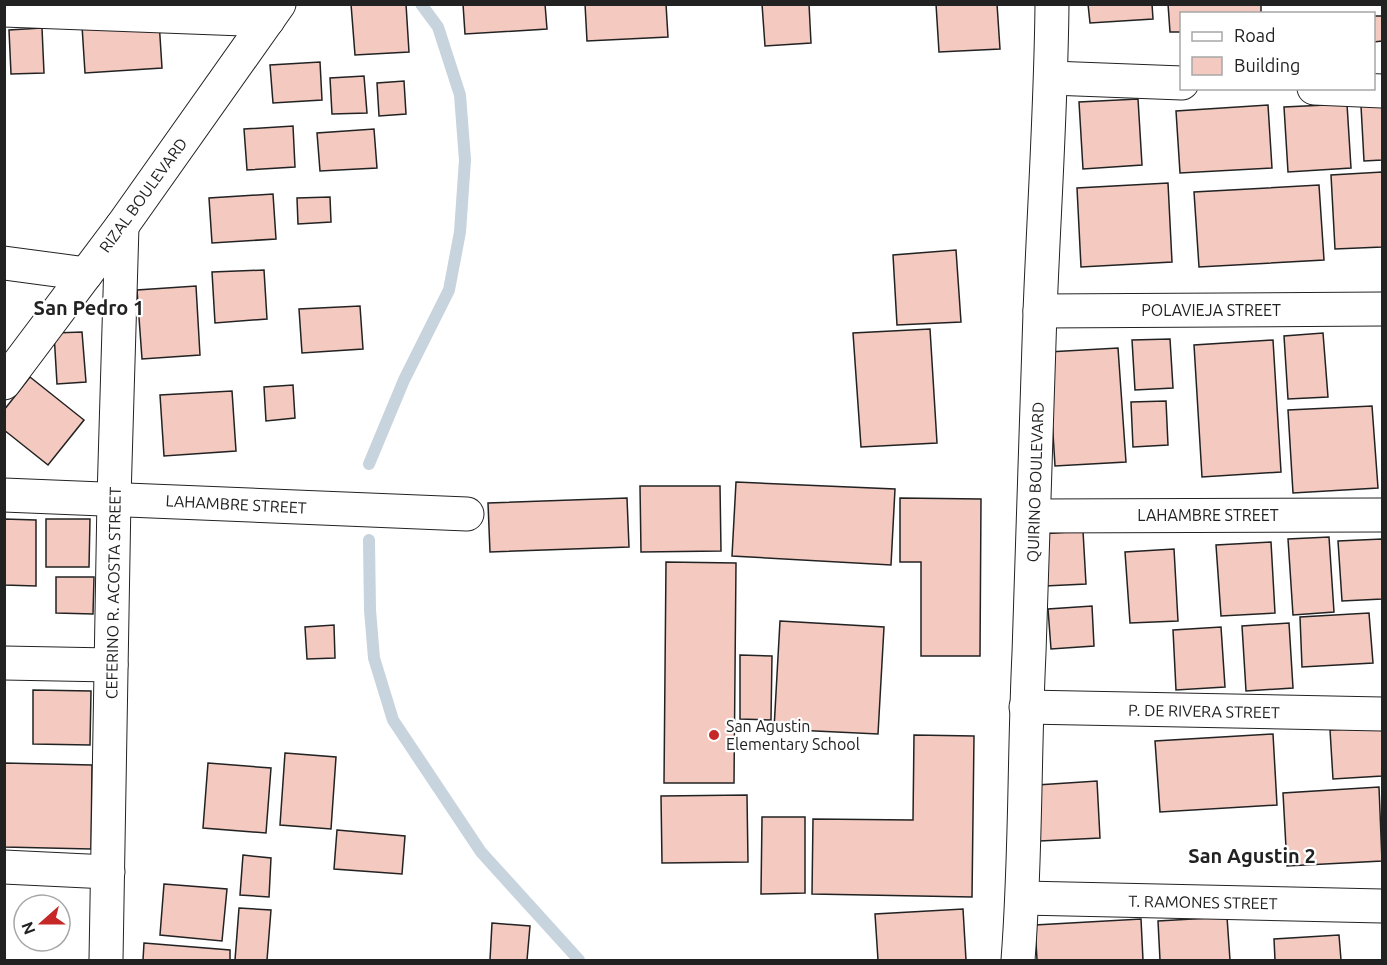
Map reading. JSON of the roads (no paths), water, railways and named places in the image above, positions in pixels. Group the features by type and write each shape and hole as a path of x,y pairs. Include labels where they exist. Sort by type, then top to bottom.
{"street":[{"name":"QUIRINO BOULEVARD","path":"1018,960 1023,898 1026,707 1053,4"},
{"path":"4,10 273,12"},
{"name":"RIZAL BOULEVARD","path":"4,383 122,226 273,12"},
{"path":"1051,78 1180,83"},
{"path":"1360,90 1383,91"},
{"name":"CEFERINO R. ACOSTA STREET","path":"106,960 114,498 122,226"},
{"path":"4,263 86,274"},
{"name":"POLAVIEJA STREET","path":"1040,311 1383,309"},
{"name":"LAHAMBRE STREET","path":"4,495 467,514"},
{"name":"LAHAMBRE STREET","path":"1035,516 1383,514"},
{"path":"4,663 111,665"},
{"name":"P. DE RIVERA STREET","path":"1026,707 1383,714"},
{"path":"4,867 108,872"},
{"name":"T. RAMONES STREET","path":"1023,898 1383,906"}],"waterway":[{"path":"369,464 404,380 449,290 460,232 465,160 460,95 438,27 421,4"},
{"path":"369,540 370,610 374,658 393,720 481,852 579,960"}],"place":[{"name":"San Agustin Elementary School","path":"714,735"}],"district":[{"name":"San Pedro 1","path":"89,308"},
{"name":"San Agustin 2","path":"1252,856"}]}
